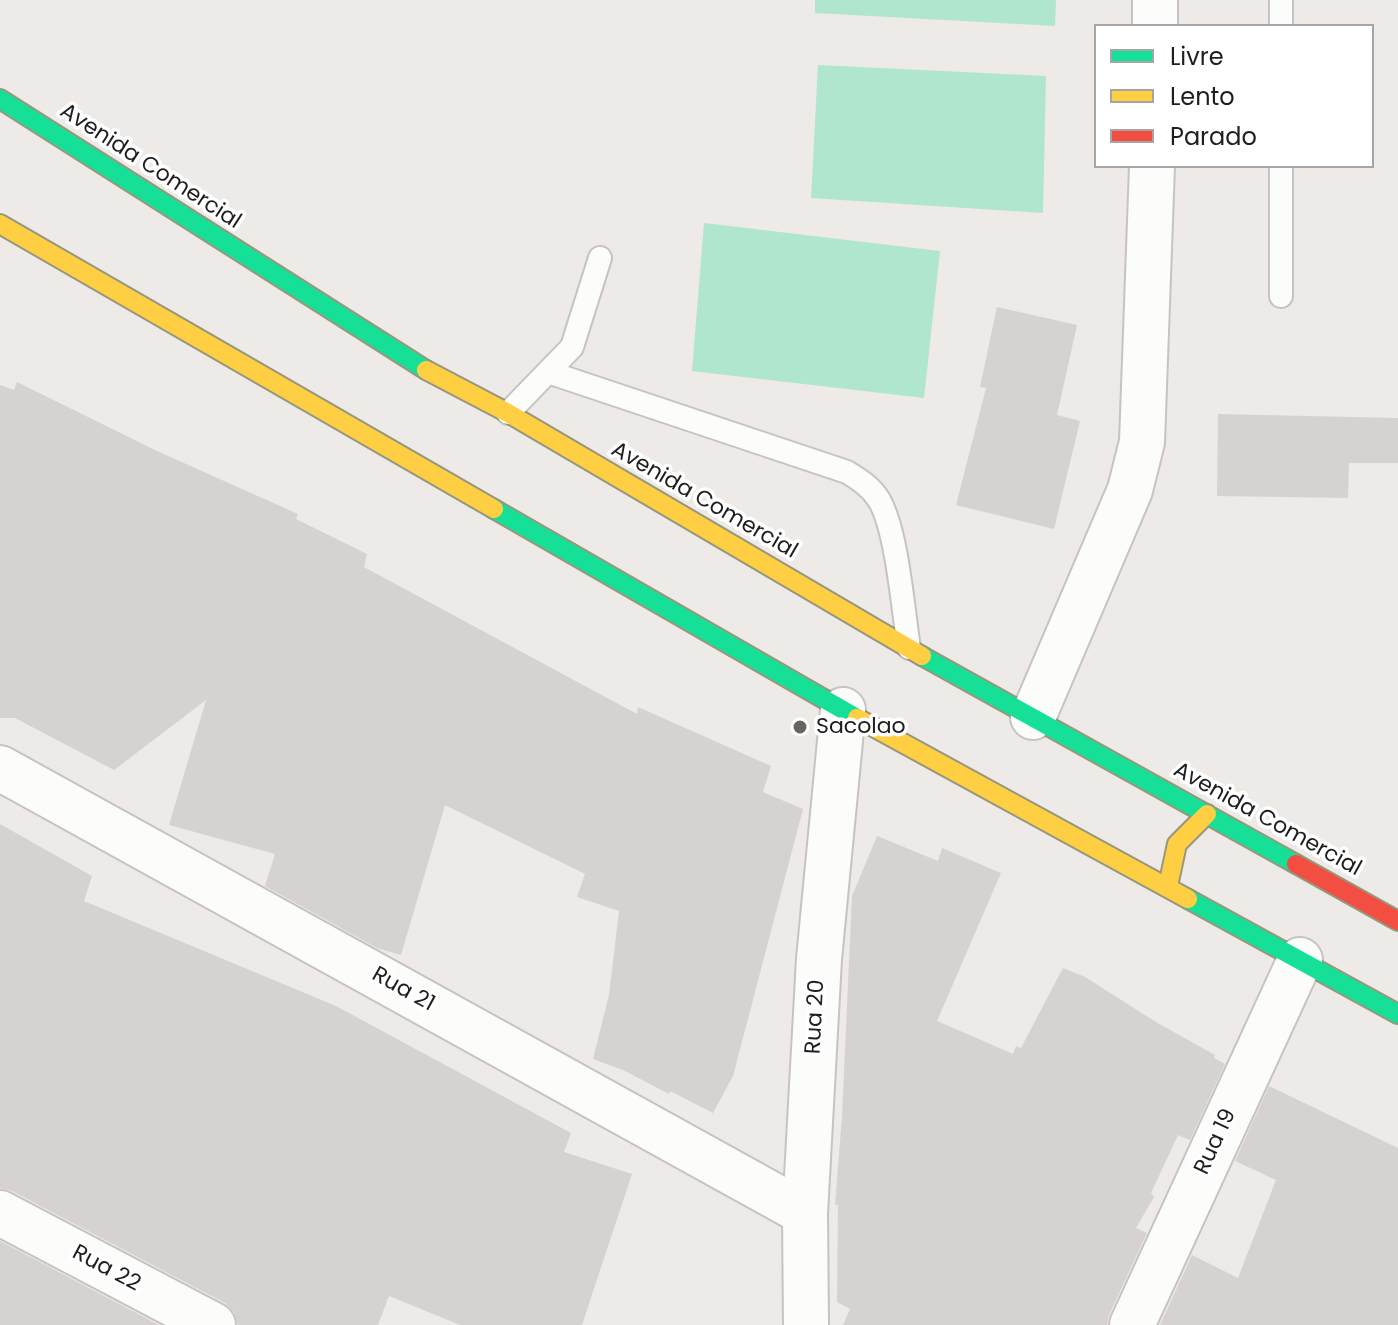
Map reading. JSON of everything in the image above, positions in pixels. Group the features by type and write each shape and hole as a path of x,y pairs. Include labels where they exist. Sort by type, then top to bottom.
{"street":[{"path":"1155,0 1155,24"},
{"name":"Avenida Comercial","path":"0,99 425,370 508,413 910,649 1398,921"},
{"path":"1033,717 1130,490 1142,442 1152,168"},
{"path":"0,224 843,710 1396,1010"},
{"name":"Rua 20","path":"806,1325 805,1213 819,959 843,710"},
{"name":"Rua 21","path":"0,768 805,1213"},
{"path":"1168,886 1172,851 1182,835 1207,814"},
{"name":"Rua 19","path":"1132,1325 1300,960"},
{"name":"Rua 22","path":"0,1213 213,1325"}],"lane":[{"path":"1281,0 1281,24"},
{"path":"1281,168 1281,296"},
{"path":"508,413 572,347 600,258"},
{"path":"548,372 847,472 866,484 880,501 889,522 910,649"}],"green space":[{"path":"815,0 1056,0 1055,26 815,13"},
{"path":"818,65 1046,76 1043,213 811,198"},
{"path":"704,223 940,251 924,398 692,371"}],"building":[{"path":"997,307 1077,325 1057,415 1080,421 1054,529 956,505 986,388 980,387"},
{"path":"17,382 157,451 298,514 296,519 367,554 364,567 637,714 638,707 771,766 763,792 803,809 733,1076 713,1113 670,1091 669,1094 623,1070 593,1059 609,995 619,911 577,897 585,874 445,805 401,955 377,948 265,886 275,854 169,825 206,700 114,770 15,718 0,718 0,385 14,390"},
{"path":"1218,414 1398,418 1398,463 1349,463 1348,498 1217,496"},
{"path":"0,824 92,876 84,901 336,1006 571,1133 564,1152 632,1174 582,1325 460,1325 389,1296 378,1325 238,1325 234,1312 225,1303 12,1191 0,1188"},
{"path":"877,836 938,861 942,848 1001,873 937,1021 1013,1054 1016,1046 1021,1048 1063,968 1085,977 1225,1064 1190,1140 1178,1135 1151,1193 1154,1197 1136,1228 1147,1233 1107,1325 843,1325 850,1309 837,1302 838,1205 835,1205 852,896"},
{"path":"1269,1086 1398,1148 1398,1325 1160,1325 1192,1255 1238,1278 1276,1180 1235,1161"},
{"path":"0,1241 159,1325 0,1325"}],"traffic: fast":[{"path":"0,99 426,370"},
{"path":"494,509 857,718"},
{"path":"922,656 1296,864"},
{"path":"1188,899 1398,1014"}],"traffic: slow":[{"path":"0,224 494,509"},
{"path":"426,370 508,413 922,656"},
{"path":"857,718 1188,899"},
{"path":"1168,886 1177,844 1207,814"}],"traffic: jam":[{"path":"1296,864 1398,921"}],"place":[{"name":"Sacolao","path":"800,727"}]}
